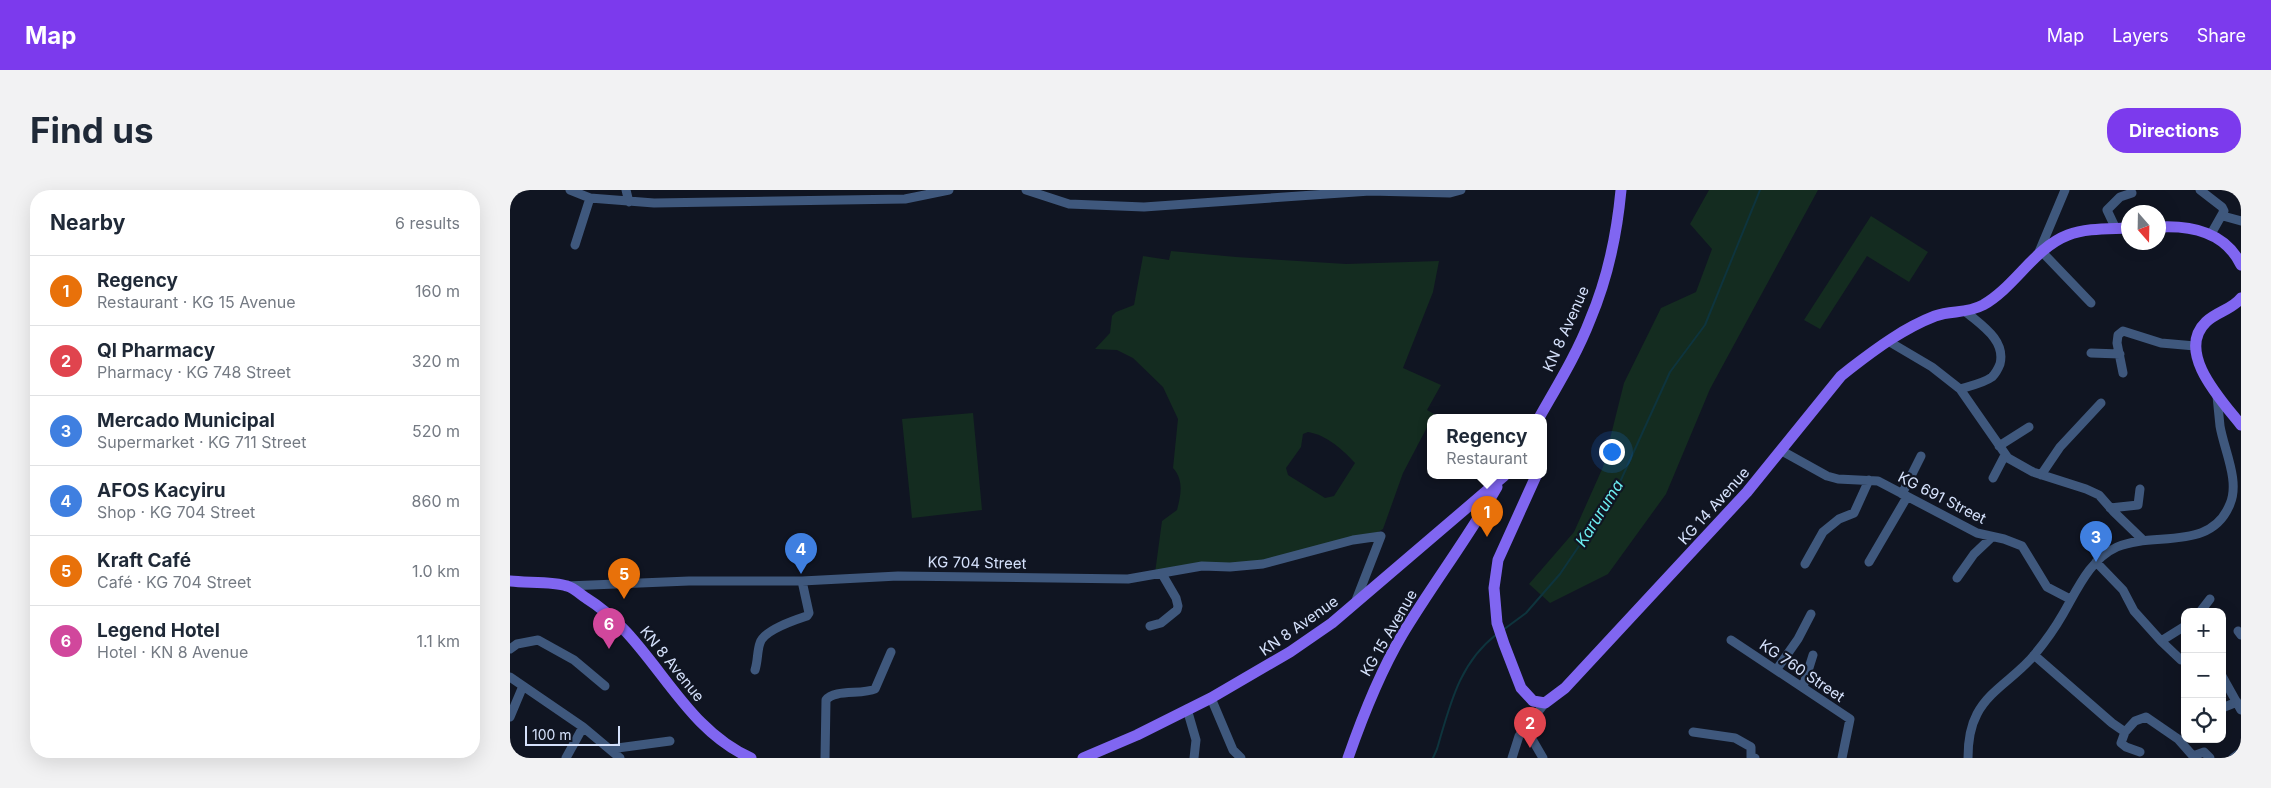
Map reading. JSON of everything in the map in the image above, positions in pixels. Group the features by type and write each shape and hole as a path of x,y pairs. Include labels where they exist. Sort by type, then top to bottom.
{"main road":[{"name":"KN 8 Avenue","path":"1541,414 1590,321 1601,292 1609,260 1621,190"},
{"path":"2166,227 2190,229 2211,234 2229,246 2240,262"},
{"name":"KG 14 Avenue","path":"1544,703 1565,688 1630,620 1782,451 1842,376 1888,341 1913,326 1938,315 1966,312 1996,296 2040,255 2068,235 2121,229"},
{"path":"2241,298 2205,323 2199,330 2195,346 2200,366 2217,396 2241,426"},
{"name":"KN 8 Avenue","path":"1083,758 1137,735 1211,698 1290,652 1332,623 1501,479"},
{"name":"KG 15 Avenue","path":"1348,758 1370,698 1394,649 1502,479"},
{"path":"1535,479 1498,560 1494,588 1497,622 1511,665 1527,697 1532,701 1544,703"},
{"path":"1471,505 1480,516"},
{"path":"1471,505 1471,528"},
{"path":"1455,519 1471,528"},
{"name":"KN 8 Avenue","path":"510,581 567,586 602,608 615,619 703,725 723,743 751,758"}],"street":[{"path":"570,190 590,198 629,202 905,199 949,190"},
{"path":"626,190 629,202"},
{"path":"1026,190 1070,204 1144,207 1339,191 1450,193 1461,190"},
{"path":"2200,190 2222,207 2224,211 2223,216 2211,234"},
{"path":"2062,192 2040,255 2091,302"},
{"path":"2116,229 2107,210 2120,197 2132,192"},
{"path":"574,245 590,198"},
{"path":"2223,216 2241,221"},
{"path":"1960,389 1991,378 1997,372 2001,356 1999,346 1988,331 1966,312"},
{"path":"2123,373 2117,343 2118,335 2123,331 2161,343 2195,346"},
{"path":"1888,341 1932,367 1960,389 1966,401 1990,431 2005,455 2041,475 2099,495 2143,540"},
{"path":"2092,353 2120,354"},
{"path":"1968,758 1970,731 1977,714 1995,692 2034,655 2063,614 2070,599 2096,562 2105,553 2143,540 2188,537 2205,533 2215,526 2230,505 2233,495 2232,478 2220,427 2217,396"},
{"path":"2041,475 2060,447 2102,403"},
{"path":"1999,446 2029,427"},
{"name":"KG 691 Street","path":"1782,451 1827,476 1838,479 1878,481 1977,533 2004,539 2022,546 2047,587 2070,599"},
{"path":"1993,478 2005,455"},
{"path":"1869,562 1922,456"},
{"path":"1805,564 1823,532 1839,519 1854,513 1869,480"},
{"path":"2110,508 2138,505 2140,489"},
{"name":"KG 704 Street","path":"567,586 689,581 802,581 898,576 1110,580 1162,574 1202,566 1263,564 1353,540 1381,536 1355,603"},
{"path":"1957,578 1974,554 1992,537"},
{"path":"2096,562 2124,590 2134,611 2181,660"},
{"path":"1150,626 1161,623 1177,610 1178,606 1176,598 1162,574"},
{"path":"755,670 760,643 763,638 783,625 807,616 809,613 802,581"},
{"path":"2203,608 2210,598"},
{"path":"1777,669 1798,639 1811,614"},
{"path":"2161,640 2181,628"},
{"path":"510,649 517,644 538,640 574,660 605,686"},
{"name":"KG 760 Street","path":"1731,640 1850,719 1842,758"},
{"path":"826,758 826,710 828,696 875,689 891,652"},
{"path":"1803,687 1813,655"},
{"path":"2034,655 2112,723 2125,732"},
{"path":"510,677 583,727 620,758"},
{"path":"2226,683 2239,706 2226,708"},
{"path":"510,716 523,686"},
{"path":"1527,697 1531,718"},
{"path":"1211,698 1233,750 1241,758"},
{"path":"1512,758 1519,736 1544,703"},
{"path":"1187,709 1196,740 1194,758"},
{"path":"2140,752 2123,746 2121,743 2125,732 2135,721 2146,716 2181,735"},
{"path":"566,758 583,727"},
{"path":"1525,727 1543,758"},
{"path":"1692,732 1742,741 1751,747 1752,758"},
{"path":"610,748 670,741"},
{"path":"2186,743 2193,756 2204,752 2210,758"},
{"path":"2233,758 2241,752"}],"green space":[{"path":"1709,190 1818,190 1710,389 1666,494 1608,574 1550,603 1529,584 1574,532 1603,467 1624,383 1661,308 1696,292 1712,249 1690,224"},
{"path":"1871,216 1928,252 1909,282 1867,256 1820,329 1804,320"},
{"path":"1171,251 1346,264 1439,261 1433,292 1403,368 1441,385 1427,410 1434,414 1427,414 1427,427 1403,473 1383,529 1284,562 1155,573 1162,521 1177,510 1180,499 1181,488 1179,478 1173,468 1178,419 1163,387 1133,358 1117,350 1095,349 1110,333 1112,316 1116,312 1134,305 1143,256 1169,260","holes":["1308,432 1322,436 1355,463 1334,496 1325,498 1288,475 1286,468 1301,447 1303,434"]},
{"path":"973,413 982,510 912,518 902,419"}],"waterway":[{"name":"Karuruma","path":"1503,630 1526,613 1560,574 1615,493 1670,372 1705,325 1760,190"},
{"name":"Karuruma","path":"1433,758 1452,701 1465,672 1473,658 1497,634"}],"place":[{"name":"Regency","path":"1487,537"},
{"name":"Mercado Municipal","path":"2096,562"},
{"name":"AFOS Kacyiru","path":"801,574"},
{"name":"Kraft Café","path":"624,599"},
{"name":"Legend Hotel","path":"609,649"},
{"name":"Ql Pharmacy","path":"1530,748"}]}
